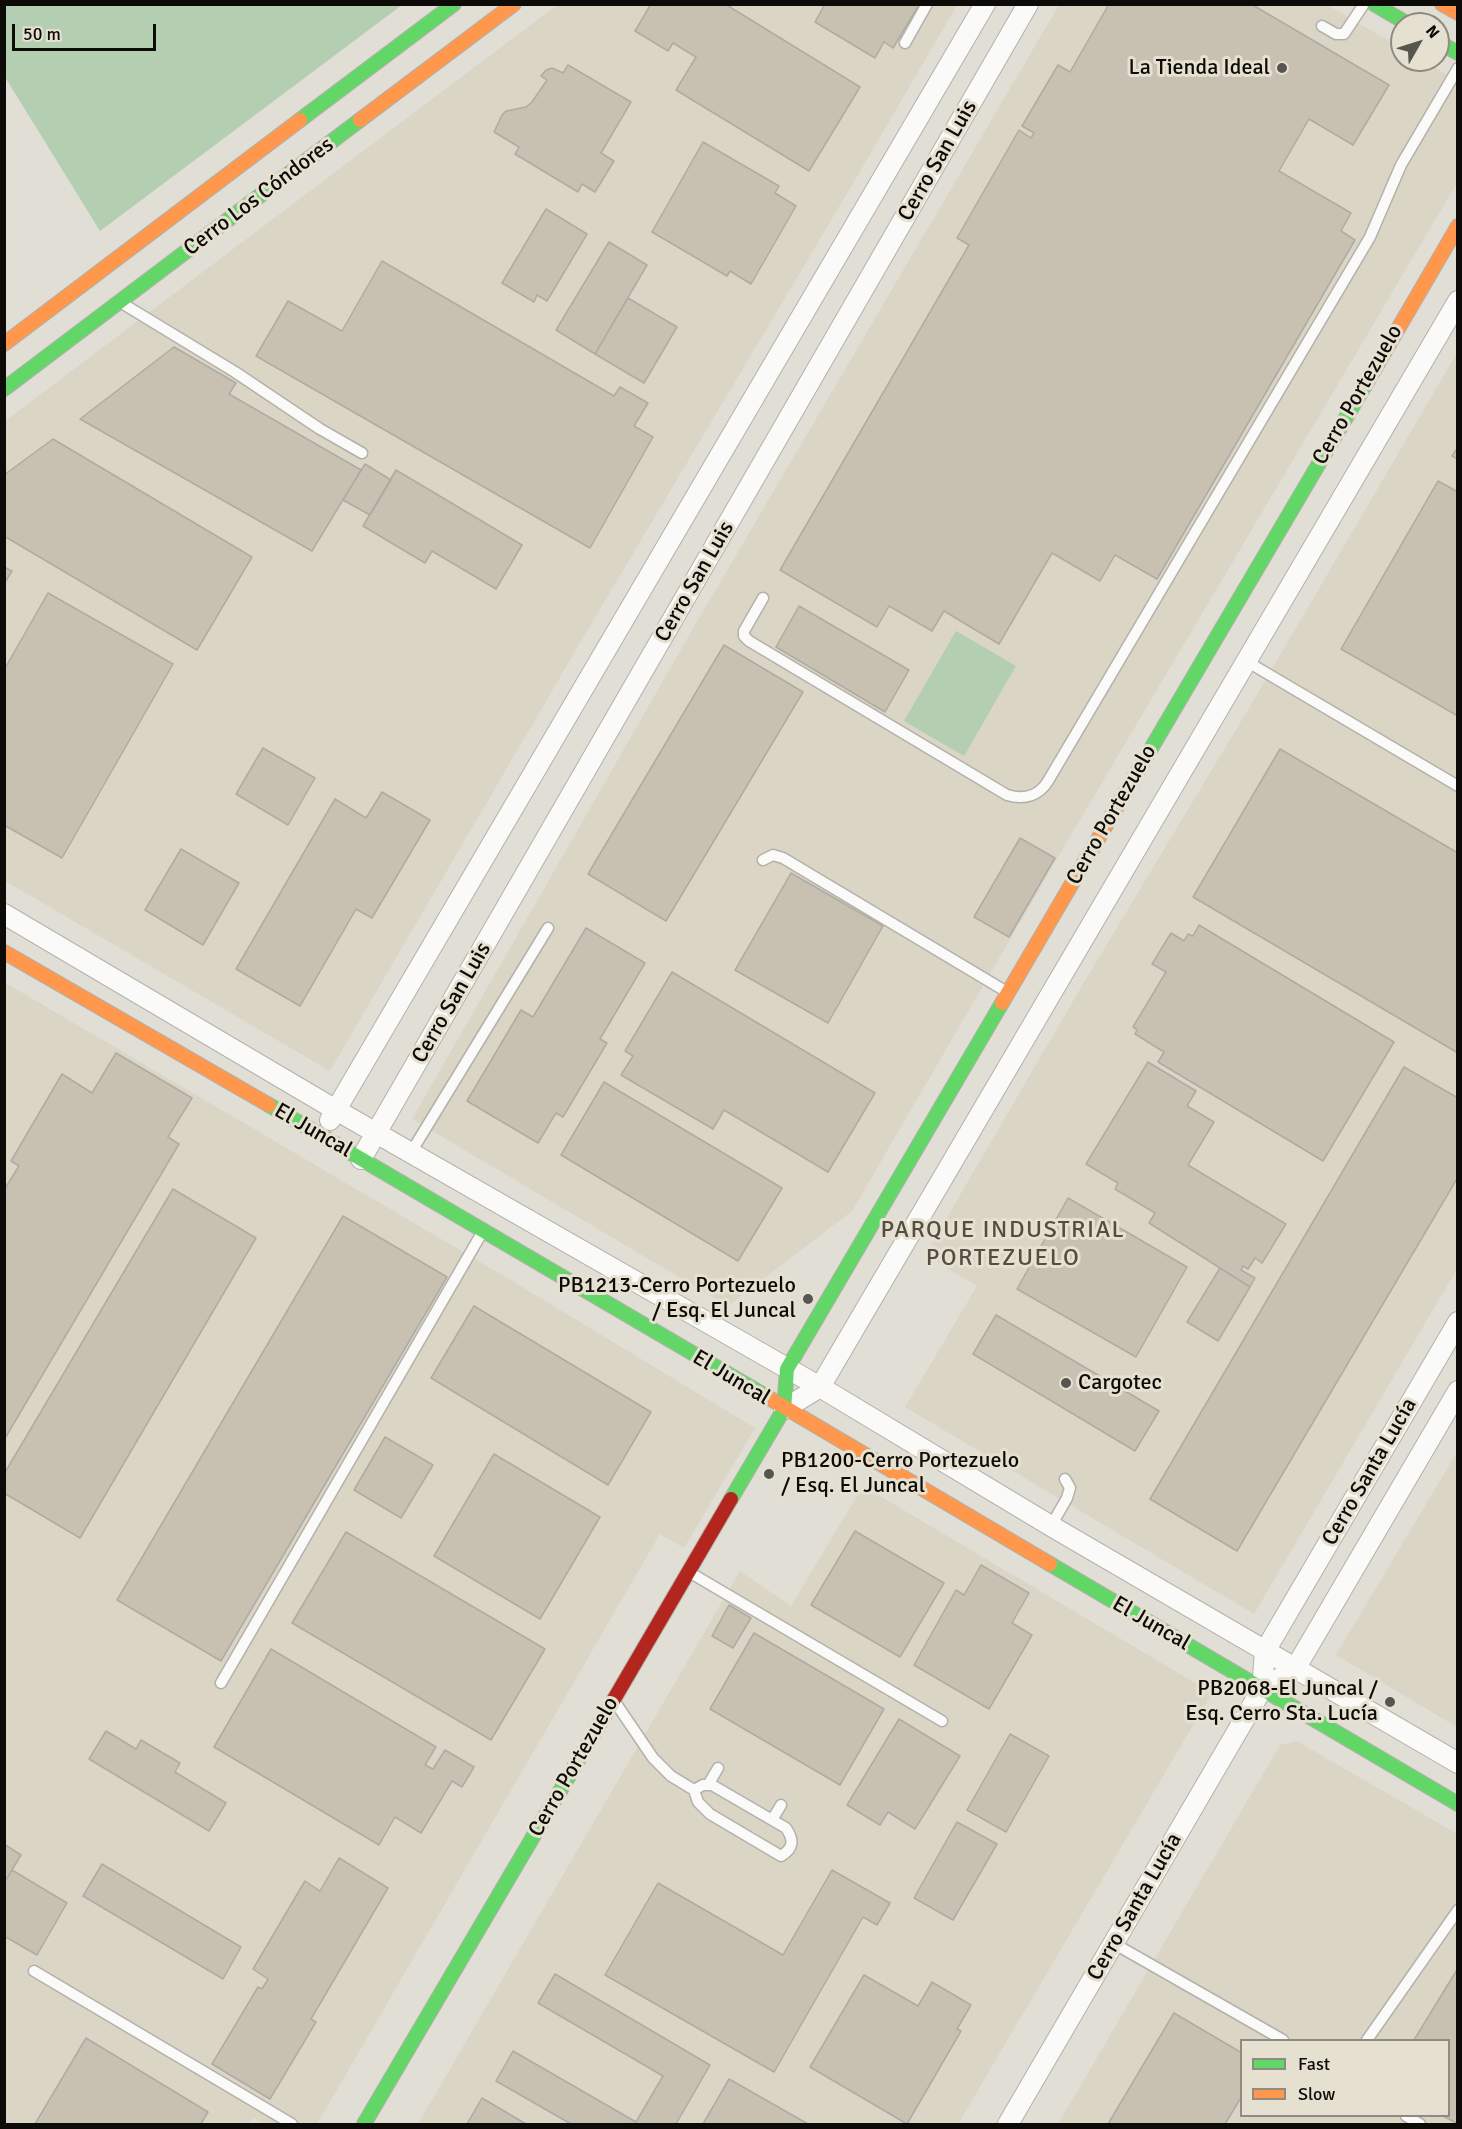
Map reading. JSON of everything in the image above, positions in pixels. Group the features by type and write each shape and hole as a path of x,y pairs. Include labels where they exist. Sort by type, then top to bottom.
{"street":[{"name":"Cerro Los Cóndores","path":"4,344 454,4"},
{"name":"Cerro Los Cóndores","path":"4,389 514,4"},
{"name":"Cerro San Luis","path":"321,1136 985,4"},
{"name":"Cerro San Luis","path":"361,1159 1028,4"},
{"path":"1374,4 1390,13"},
{"path":"1442,4 1458,13"},
{"name":"Cerro Portezuelo","path":"364,2124 784,1409 787,1369 1458,226"},
{"name":"Cerro Portezuelo","path":"784,1409 820,1388 1458,301"},
{"name":"El Juncal","path":"4,914 410,1154 820,1388 1050,1526 1458,1763"},
{"name":"El Juncal","path":"4,952 483,1230 1458,1804"},
{"name":"Cerro Santa Lucía","path":"1008,2124 1262,1689 1264,1651 1458,1322"},
{"name":"Cerro Santa Lucía","path":"1262,1689 1295,1669 1458,1391"}],"lane":[{"path":"905,43 927,4"},
{"path":"1322,26 1336,34 1344,34 1364,4"},
{"path":"763,598 744,631 744,636 749,641 1007,795 1026,797 1040,791 1163,589 1370,237 1401,165 1458,68"},
{"path":"120,302 235,372 320,429 362,453"},
{"path":"1246,661 1458,786"},
{"path":"764,860 773,855 783,858 1007,993"},
{"path":"410,1154 548,928"},
{"path":"221,1683 483,1230"},
{"path":"1050,1526 1067,1498 1070,1488 1065,1479"},
{"path":"688,1572 942,1720"},
{"path":"613,1700 653,1758 671,1776 694,1790 698,1802 710,1814 781,1856 792,1845 791,1835 786,1828 712,1785 703,1785 694,1790"},
{"path":"708,1785 718,1768"},
{"path":"772,1820 781,1805"},
{"path":"1368,2039 1458,1910"},
{"path":"1113,1943 1281,2039"},
{"path":"34,1971 292,2124"}],"shaded area":[{"path":"557,5 957,5 330,1071 5,881 5,421"},
{"path":"1059,5 1327,5 1390,41 1390,72 1442,72 1457,81 1457,183 1068,840 852,1211 728,1306 412,1119 695,625"},
{"path":"1457,353 1457,1269 1254,1614 905,1407 977,1286 925,1255"},
{"path":"4,982 504,1276 755,1428 684,1548 660,1534 317,2124 264,2124 253,2118 249,2124 5,2124"},
{"path":"1457,1452 1457,1727 1336,1655"},
{"path":"863,1486 1212,1693 958,2124 418,2124 740,1571 791,1606"},
{"path":"1297,1741 1457,1834 1457,2124 1058,2124 1280,1745"}],"green space":[{"path":"5,4 402,5 100,231 5,77"},
{"path":"956,631 1016,666 964,756 904,721"}],"building":[{"path":"651,4 725,4 860,87 809,171 676,90 696,57 673,43 668,51 635,31"},
{"path":"825,4 919,5 893,48 884,42 875,58 815,22"},
{"path":"1109,4 1251,4 1389,85 1353,145 1309,119 1279,171 1351,213 1341,231 1355,240 1157,579 1115,555 1100,581 1052,553 999,644 944,611 932,631 889,606 877,627 780,570 969,245 957,238 1019,130 1031,138 1034,133 1022,126 1058,65 1070,72"},
{"path":"568,65 631,102 601,153 614,161 595,192 582,184 578,192 515,154 519,147 494,132 506,111 526,107 532,102 547,80 541,76 546,70 552,68 563,73"},
{"path":"703,142 779,186 775,193 796,206 751,284 730,271 727,276 652,232"},
{"path":"546,209 587,234 547,301 537,295 534,302 502,283"},
{"path":"609,242 647,265 595,354 556,330"},
{"path":"382,261 614,396 620,387 648,403 634,426 653,437 590,548 256,356 288,301 342,331"},
{"path":"628,298 677,327 644,383 595,354"},
{"path":"174,347 236,383 229,394 361,470 312,551 80,419"},
{"path":"53,439 252,557 197,650 4,536 4,475"},
{"path":"1458,447 1458,460 1452,456"},
{"path":"365,464 391,480 370,515 343,500"},
{"path":"396,470 522,545 496,589 432,551 425,563 363,526"},
{"path":"1438,481 1458,492 1458,716 1341,649"},
{"path":"4,567 12,571 4,584"},
{"path":"48,593 173,664 62,858 4,825 4,670"},
{"path":"799,606 909,670 885,712 776,647"},
{"path":"724,645 803,692 666,921 588,874"},
{"path":"263,748 315,778 288,825 236,794"},
{"path":"1280,749 1458,853 1458,1053 1193,897"},
{"path":"382,792 430,820 372,918 356,909 300,1006 236,969 335,799 366,818"},
{"path":"1020,838 1055,858 1009,937 974,917"},
{"path":"181,849 239,883 203,945 145,910"},
{"path":"791,873 883,926 828,1023 735,970"},
{"path":"1199,925 1394,1042 1323,1161 1158,1062 1164,1052 1135,1034 1137,1030 1133,1027 1166,972 1152,964 1171,933 1184,941 1188,934 1193,936"},
{"path":"586,928 645,963 600,1039 607,1043 563,1117 556,1113 538,1143 467,1101 521,1010 533,1017"},
{"path":"672,972 875,1093 828,1172 724,1110 713,1129 621,1075 633,1056 625,1051"},
{"path":"116,1053 192,1098 168,1137 179,1144 4,1440 4,1190 19,1166 11,1161 62,1074 92,1093"},
{"path":"1148,1062 1196,1091 1187,1106 1214,1122 1188,1165 1286,1224 1262,1263 1255,1258 1248,1269 1243,1266 1241,1270 1255,1278 1250,1287 1149,1223 1155,1213 1115,1189 1118,1183 1086,1164"},
{"path":"1404,1067 1458,1098 1458,1177 1237,1551 1150,1499"},
{"path":"604,1082 782,1188 738,1261 561,1155"},
{"path":"173,1189 256,1238 80,1538 4,1493 4,1474"},
{"path":"1068,1198 1187,1267 1136,1357 1017,1289"},
{"path":"343,1216 447,1277 221,1661 117,1600"},
{"path":"1220,1268 1250,1287 1218,1341 1187,1322"},
{"path":"474,1306 651,1412 608,1485 431,1378"},
{"name":"Cargotec","path":"996,1315 1159,1411 1135,1451 973,1354"},
{"path":"385,1437 433,1465 401,1518 354,1490"},
{"path":"494,1454 600,1517 540,1619 434,1556"},
{"path":"855,1531 944,1583 900,1657 811,1605"},
{"path":"346,1532 545,1649 491,1740 292,1623"},
{"path":"981,1565 1029,1593 1012,1623 1032,1635 989,1709 914,1665 956,1590 964,1595"},
{"path":"729,1605 751,1618 733,1648 712,1636"},
{"path":"754,1633 884,1709 840,1785 710,1709"},
{"path":"271,1649 436,1747 425,1765 433,1769 445,1750 474,1767 462,1787 452,1781 421,1833 395,1817 379,1845 214,1747"},
{"path":"899,1719 960,1756 915,1829 888,1812 880,1825 847,1805"},
{"path":"106,1731 136,1749 141,1740 180,1763 175,1772 226,1803 209,1831 89,1759"},
{"path":"1010,1734 1049,1756 1006,1832 967,1810"},
{"path":"957,1822 997,1844 953,1920 914,1898"},
{"path":"4,1844 21,1855 4,1883"},
{"path":"339,1858 388,1888 311,2019 316,2022 270,2099 212,2064 258,1987 262,1989 268,1979 253,1969 305,1881 320,1891"},
{"path":"102,1864 241,1947 223,1979 83,1896"},
{"path":"12,1870 67,1903 37,1955 4,1936 4,1883"},
{"path":"832,1870 890,1903 877,1925 863,1917 774,2072 605,1975 658,1883 783,1955"},
{"path":"1458,1968 1458,2124 1445,2117 1450,2117 1450,2039 1415,2039"},
{"path":"555,1974 710,2065 676,2124 571,2124 496,2081 513,2051 636,2122 663,2076 538,2003"},
{"path":"864,1975 918,2006 932,1982 971,2005 957,2029 961,2031 907,2124 810,2067"},
{"path":"1174,2013 1240,2052 1240,2099 1225,2124 1108,2124"},
{"path":"86,2038 208,2112 201,2124 35,2124"},
{"path":"729,2079 808,2124 703,2124"},
{"path":"482,2098 526,2124 467,2124"}],"traffic: fast":[{"path":"300,120 454,4"},
{"path":"1374,4 1390,13"},
{"path":"1450,49 1458,53"},
{"path":"4,389 360,120"},
{"path":"1139,769 1367,382"},
{"path":"731,1499 784,1409 787,1369 1002,1003"},
{"path":"269,1105 769,1398"},
{"path":"1050,1564 1458,1804"},
{"path":"364,2124 603,1718"}],"traffic: slow":[{"path":"360,120 514,4"},
{"path":"1442,4 1458,13"},
{"path":"4,344 300,120"},
{"path":"1367,382 1458,226"},
{"path":"1002,1003 1139,769"},
{"path":"4,952 269,1105"},
{"path":"769,1398 1050,1564"}],"traffic: jam":[{"path":"603,1718 731,1499"}],"place":[{"name":"La Tienda Ideal","path":"1282,68"},
{"name":"PB1213-Cerro Portezuelo / Esq. El Juncal","path":"808,1299"},
{"name":"Cargotec","path":"1066,1383"},
{"name":"PB1200-Cerro Portezuelo / Esq. El Juncal","path":"769,1474"},
{"name":"PB2068-El Juncal / Esq. Cerro Sta. Lucía","path":"1390,1702"}],"district":[{"name":"PARQUE INDUSTRIAL PORTEZUELO","path":"1003,1245"}]}
